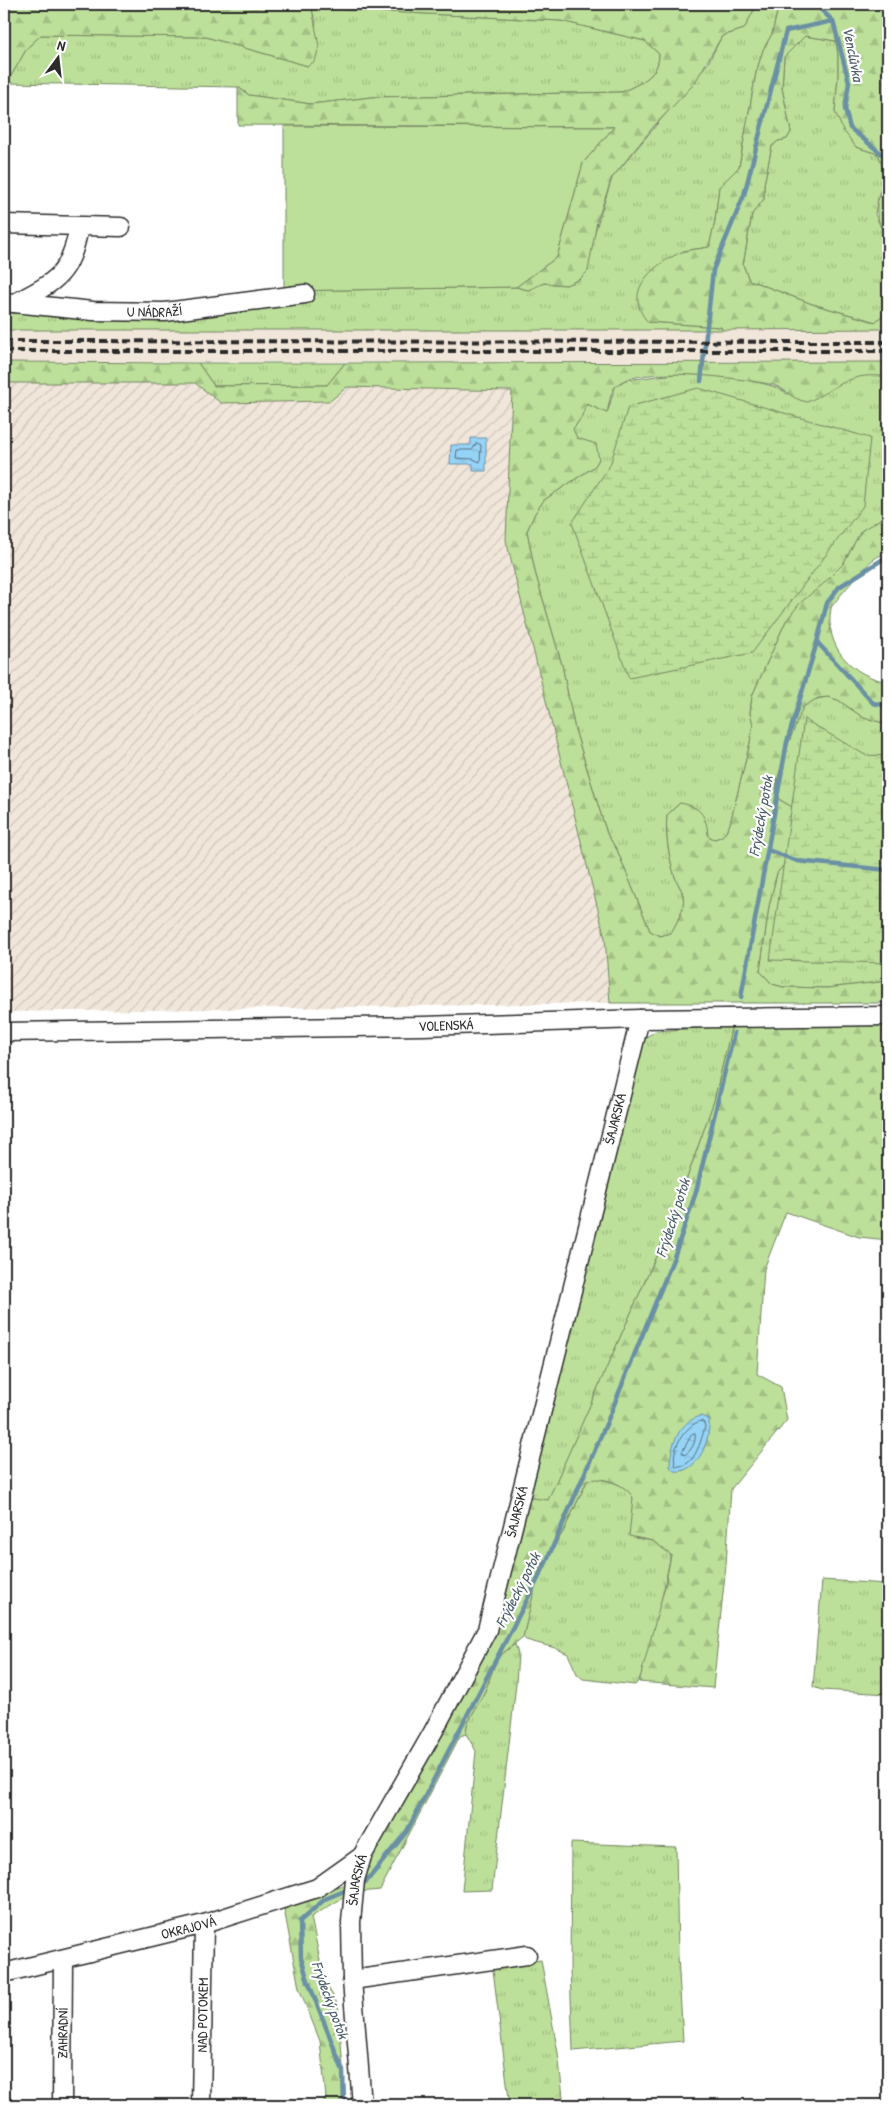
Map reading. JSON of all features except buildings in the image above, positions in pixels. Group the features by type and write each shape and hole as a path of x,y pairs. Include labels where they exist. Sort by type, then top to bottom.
{"street":[{"path":"4,224 121,227"},
{"path":"10,303 39,290 58,276 70,263 79,227"},
{"name":"U NÁDRAŽÍ","path":"10,303 93,311 165,312 305,294"},
{"name":"VOLENSKÁ","path":"4,1032 423,1026 640,1019 888,1016"},
{"name":"ŠAJARSKÁ","path":"362,2105 352,1980 351,1922 355,1886 362,1856 433,1732 487,1630 640,1019"},
{"name":"OKRAJOVÁ","path":"4,1973 204,1924 316,1888 362,1856"},
{"name":"NAD POTOKEM","path":"201,2105 204,1924"},
{"path":"352,1980 527,1955"},
{"name":"ZAHRADNÍ","path":"62,2105 63,1960"}],"shaded area":[{"path":"888,329 888,362 4,362 4,330"},
{"path":"4,383 195,383 221,403 330,401 347,387 512,391 506,540 605,938 610,1003 4,1012"}],"green space":[{"path":"4,4 757,4 744,29 722,36 694,84 654,126 612,178 597,221 588,271 580,279 566,285 544,283 528,290 516,287 557,257 583,163 614,127 238,125 238,87 249,95 311,104 372,97 622,92 647,78 656,68 659,54 645,41 561,21 312,8 319,47 315,61 308,66 206,37 41,35 27,48 7,83 4,84"},
{"path":"757,4 779,4 772,34 763,50 756,73 739,167 719,187 715,221 709,247 683,251 648,322 721,327 722,330 4,330 4,309 124,316 284,291 516,287 528,290 544,283 566,285 580,279 612,178 708,63 722,36 744,29"},
{"path":"779,4 888,4 888,178 878,154 856,147 843,130 835,112 838,77 836,41 805,36 784,57 782,88 791,132 787,139 778,141 772,146 764,184 764,199 752,214 743,265 749,280 812,304 875,322 885,313 888,293 888,329 722,330 721,327 648,322 641,311 638,300 639,290 644,280 651,272 671,257 685,251 709,247 715,221 719,187 739,167 756,73 763,50 772,34"},
{"path":"311,8 561,21 645,41 659,54 658,62 652,74 635,86 622,92 372,97 311,104 249,95 238,87 7,83 27,48 41,35 206,37 308,66 316,22"},
{"path":"805,36 836,41 838,77 835,112 856,147 878,154 888,178 879,193 875,214 888,243 888,293 885,313 876,322 812,304 749,280 743,265 752,214 764,199 764,184 772,146 778,141 787,139 791,132 782,88 784,57"},
{"path":"284,126 614,127 583,163 557,257 516,287 284,291"},
{"path":"888,178 888,243 878,217 877,204"},
{"path":"4,362 198,363 214,386 327,385 345,363 888,362 888,377 863,376 854,378 807,402 774,385 740,379 666,374 626,380 613,390 607,413 587,404 581,418 573,429 577,438 596,444 599,459 595,466 544,500 535,513 527,531 535,572 562,665 575,730 607,834 617,850 650,931 660,936 671,933 680,915 684,900 669,854 667,815 680,803 687,804 701,813 706,823 708,836 714,839 726,832 730,824 750,743 753,724 750,713 752,696 786,621 800,603 843,564 861,531 887,515 888,511 888,552 871,562 837,599 831,608 830,622 836,647 843,657 863,673 875,679 888,682 888,724 864,718 838,700 828,697 818,698 803,707 787,747 776,789 780,800 792,807 790,864 782,867 777,873 769,906 760,971 772,984 783,987 827,988 888,981 888,1003 610,1003 605,938 506,540 512,391 347,387 330,401 221,403 195,383 4,383"},
{"path":"198,363 345,363 327,385 214,386"},
{"path":"676,374 717,376 752,381 779,389 787,394 843,382 855,376 870,374 888,377 888,511 887,515 861,531 843,564 786,621 752,696 750,713 753,724 750,743 730,824 726,832 714,839 708,836 680,803 667,815 669,854 684,900 680,915 671,933 659,936 650,931 617,850 607,834 575,730 562,665 535,572 527,531 535,513 544,500 595,466 599,459 585,441 576,438 573,429 581,418 587,404 607,413 615,387 625,380"},
{"path":"698,388 870,438 863,506 752,653 629,678 572,523 610,465 628,407"},
{"path":"828,697 838,700 864,718 888,724 888,863 858,860 780,800 777,789 779,772 800,713 808,703"},
{"path":"804,719 865,755 888,756 888,963 770,960"},
{"path":"790,864 888,875 888,981 827,988 783,987 772,984 760,971 769,906 777,873 782,867"},
{"path":"766,1024 888,1026 888,1240 859,1237 786,1212 764,1269 757,1374 781,1387 787,1420 731,1489 726,1565 713,1688 639,1682 665,1586 671,1555 653,1541 629,1536 633,1498 630,1493 619,1485 606,1480 592,1479 587,1481 563,1532 539,1570 523,1637 497,1658 485,1691 467,1724 466,1734 460,1736 380,1890 360,1892 368,1858 491,1631 526,1497 548,1500 673,1218 714,1101 732,1026"},
{"path":"732,1026 714,1101 673,1218 548,1501 526,1497 640,1045 646,1037 656,1031"},
{"path":"593,1478 616,1483 626,1489 633,1497 635,1538 653,1541 671,1554 651,1645 640,1678 635,1685 583,1679 577,1674 568,1654 555,1648 526,1640 523,1637 539,1570 563,1532 587,1481"},
{"path":"822,1580 888,1584 888,1694 822,1690 813,1687"},
{"path":"515,1644 518,1654 516,1684 492,1890 462,1891 476,1751 466,1734 467,1724 485,1691 497,1658"},
{"path":"571,1843 676,1847 678,1956 683,2041 573,2051 570,1970"},
{"path":"350,1882 351,1893 311,1917 324,1980 338,2005 346,2105 321,2105 326,2098 320,2041 299,1988 284,1909"},
{"path":"541,1960 558,2053 564,2105 515,2105 515,2100 509,2099 493,1970 495,1966"}],"water":[{"path":"471,438 486,438 486,471 473,471 473,464 450,464 451,445 471,445"},
{"path":"701,1416 709,1419 708,1436 702,1453 690,1467 674,1471 670,1467 670,1459 677,1435 687,1423"}],"waterway":[{"name":"Venclůvka","path":"815,4 833,21 849,82 845,109 850,128 888,159"},
{"path":"875,4 888,9"},
{"path":"701,381 713,270 744,195 786,31 833,21"},
{"name":"Venclůvka","path":"888,556 839,587 827,603 817,642 873,703 888,706"},
{"name":"Frýdecký potok","path":"741,997 787,742 817,642"},
{"path":"768,850 797,861 888,870"},
{"name":"Frýdecký potok","path":"358,1885 366,1882 407,1831 544,1567 607,1422 674,1257 696,1192 734,1033"},
{"name":"Frýdecký potok","path":"344,2105 343,2071 301,1958 300,1921 325,1899 349,1889"}],"railway":[{"path":"4,341 888,342"},
{"path":"4,351 888,351"}]}
